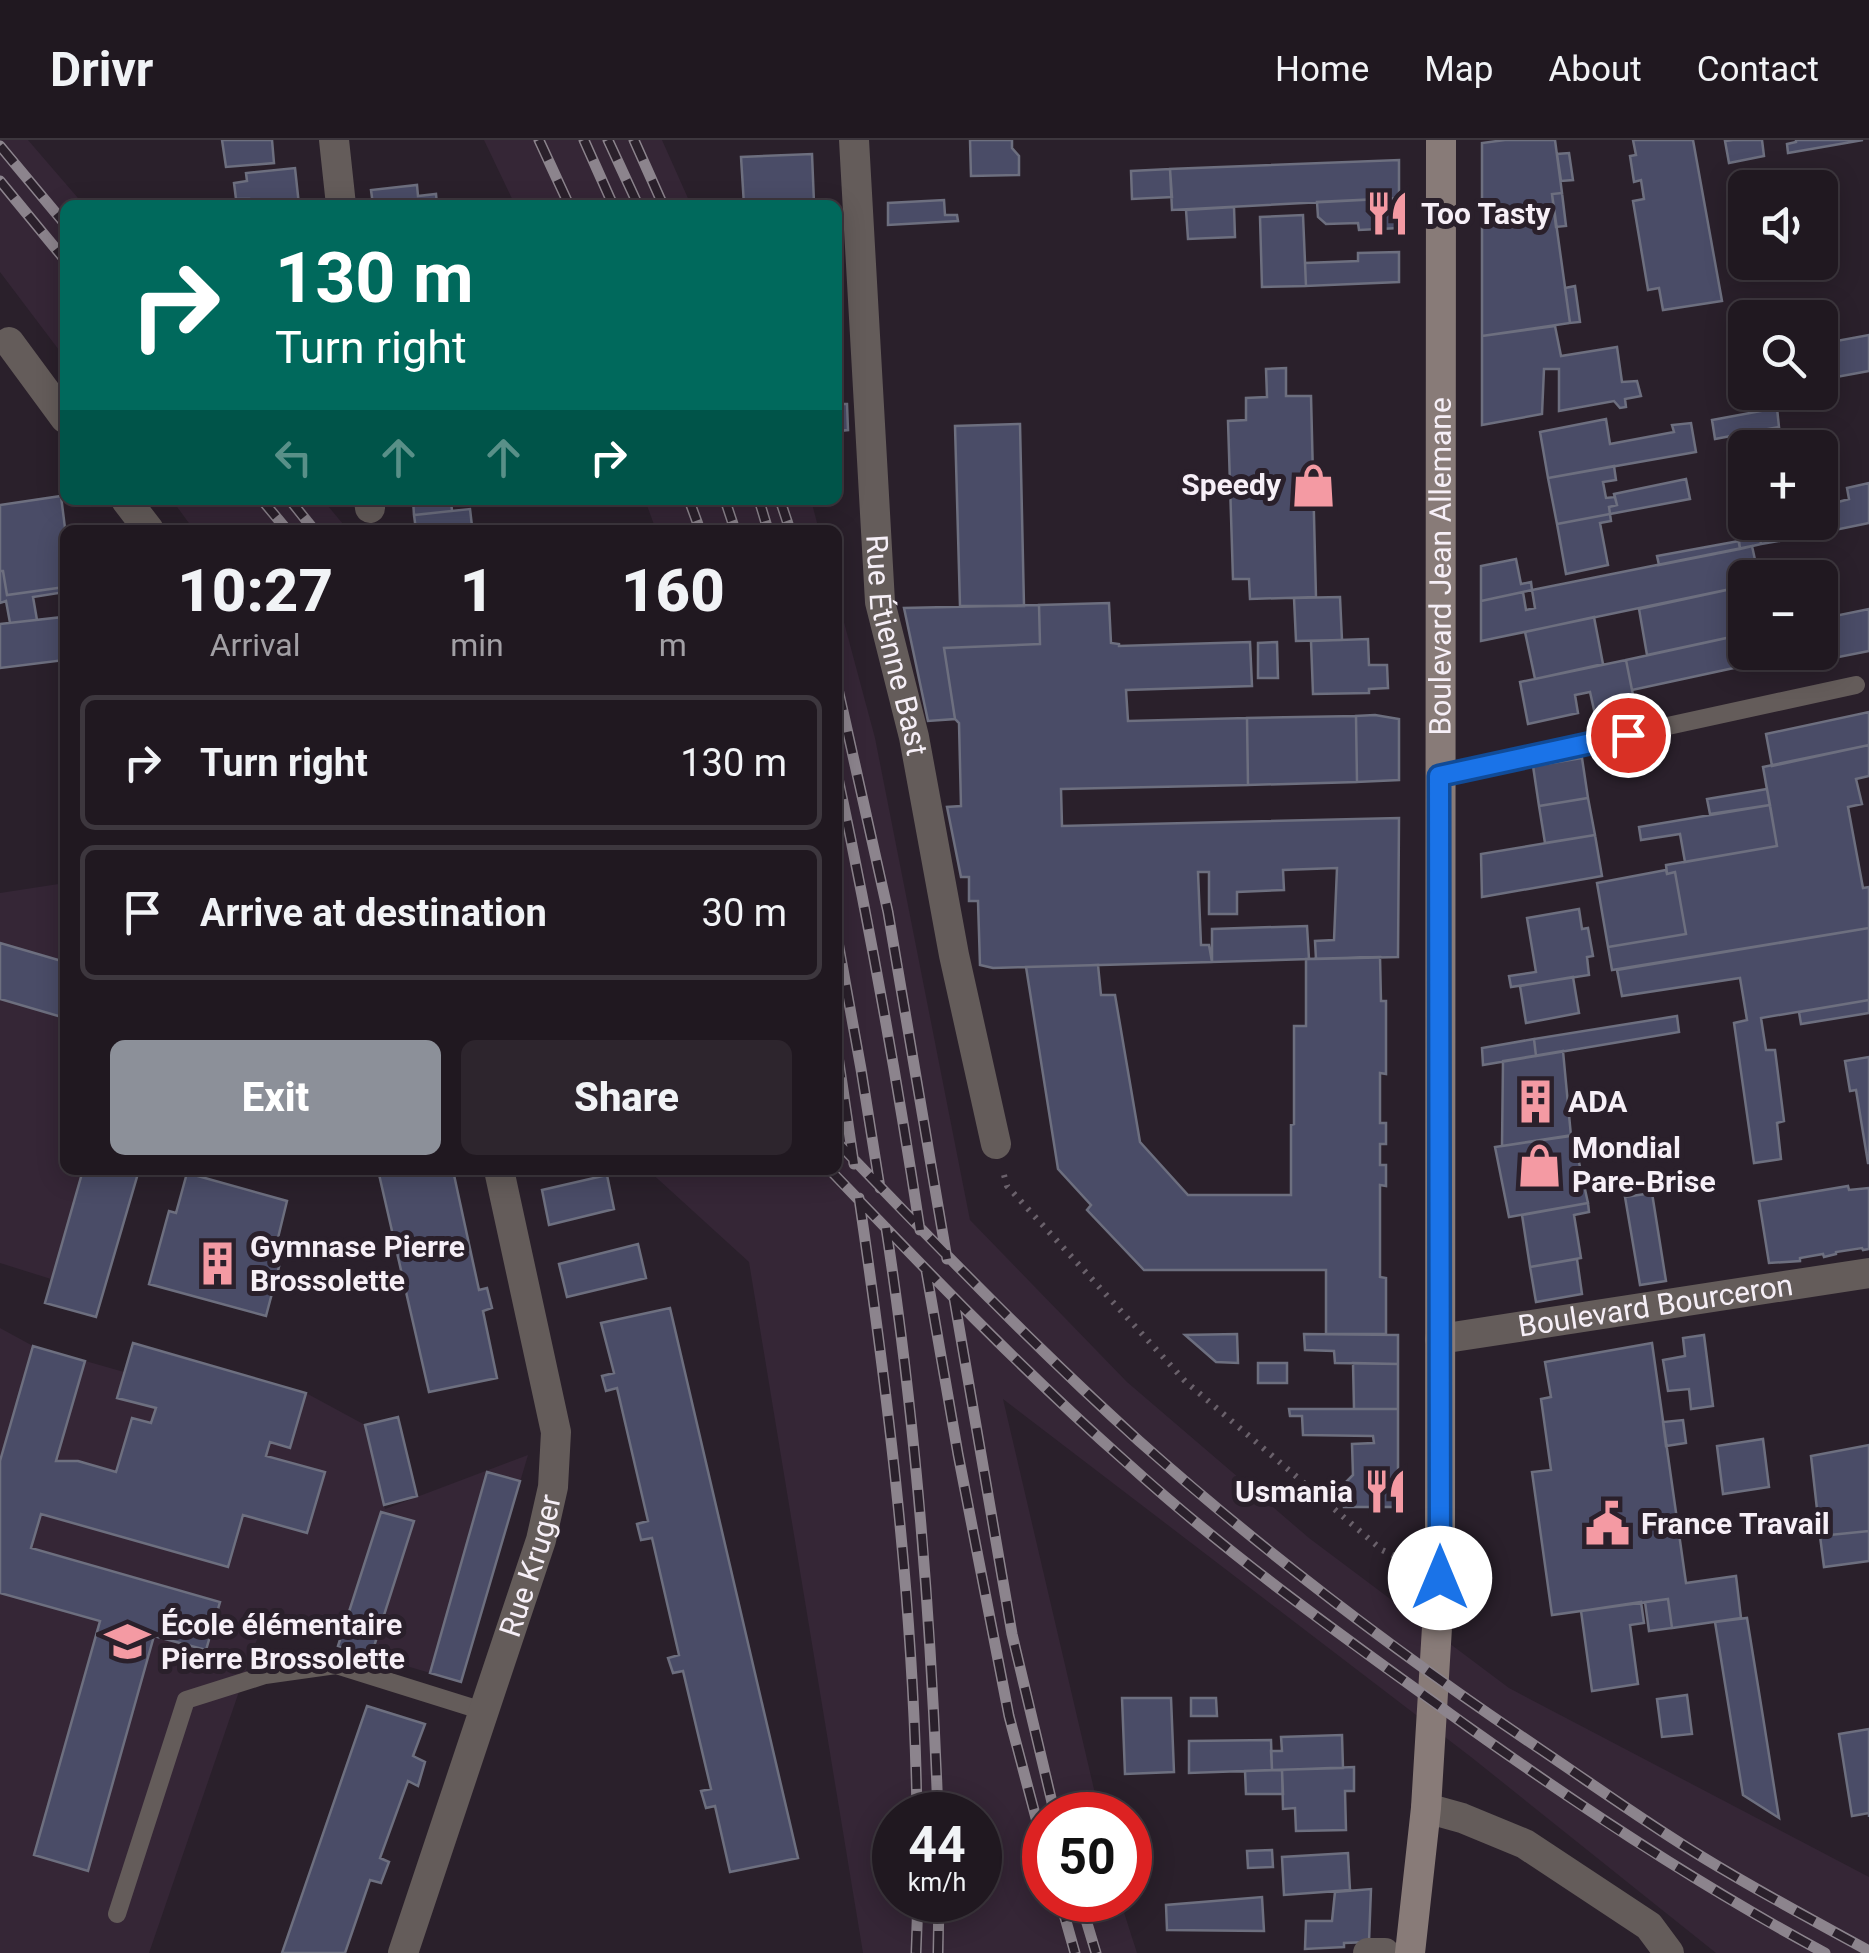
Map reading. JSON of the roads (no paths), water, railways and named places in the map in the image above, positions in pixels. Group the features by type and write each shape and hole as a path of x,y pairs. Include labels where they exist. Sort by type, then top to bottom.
{"main road":[{"name":"Boulevard Jean Allemane","path":"1410,1953 1426,1808 1440,1578 1441,140"}],"street":[{"path":"334,140 340,200"},
{"name":"Rue Étienne Bast","path":"854,140 880,602 914,737 954,955 996,1144"},
{"path":"8,342 60,411"},
{"path":"130,505 145,525"},
{"name":"Rue Kruger","path":"403,1953 541,1540 552,1487 556,1432 500,1175"},
{"name":"Boulevard Bourceron","path":"1440,1340 1869,1273"},
{"path":"1426,1808 1526,1844 1649,1926 1670,1953"},
{"path":"1368,1953 1385,1953"}],"lane":[{"path":"1439,776 1856,685"},
{"path":"117,1914 186,1700 264,1675 336,1665 483,1711"}],"railway":[{"path":"539,140 567,200"},
{"path":"584,140 611,200"},
{"path":"608,140 636,200"},
{"path":"634,140 661,200"},
{"path":"0,146 60,218"},
{"path":"0,181 60,254"},
{"path":"266,505 283,525"},
{"path":"294,505 310,525"},
{"path":"691,505 698,525"},
{"path":"727,505 733,525"},
{"path":"760,505 766,525"},
{"path":"782,505 788,525"},
{"path":"842,707 888,912 947,1259"},
{"path":"842,798 920,1230"},
{"path":"842,964 880,1188"},
{"path":"842,1083 854,1164"},
{"path":"842,1147 1100,1405 1284,1563 1436,1677 1642,1818 1745,1882 1869,1951"},
{"path":"835,1175 1049,1392 1250,1566 1554,1787 1687,1873 1825,1953"},
{"path":"859,1198 898,1506 911,1660 916,1792"},
{"path":"886,1228 921,1520 937,1792"},
{"path":"926,1270 1009,1716 1029,1792"},
{"path":"954,1298 1012,1634 1050,1792"},
{"path":"916,1953 917,1922"},
{"path":"938,1953 939,1922"},
{"path":"1066,1922 1075,1953"},
{"path":"1087,1922 1096,1953"}],"place":[{"name":"Too Tasty","path":"1388,214"},
{"name":"Speedy","path":"1314,485"},
{"name":"ADA","path":"1535,1102"},
{"name":"Mondial Pare-Brise","path":"1539,1165"},
{"name":"Gymnase Pierre Brossolette","path":"217,1264"},
{"name":"Usmania","path":"1386,1492"},
{"name":"France Travail","path":"1608,1524"},
{"name":"École élémentaire Pierre Brossolette","path":"128,1642"}]}
